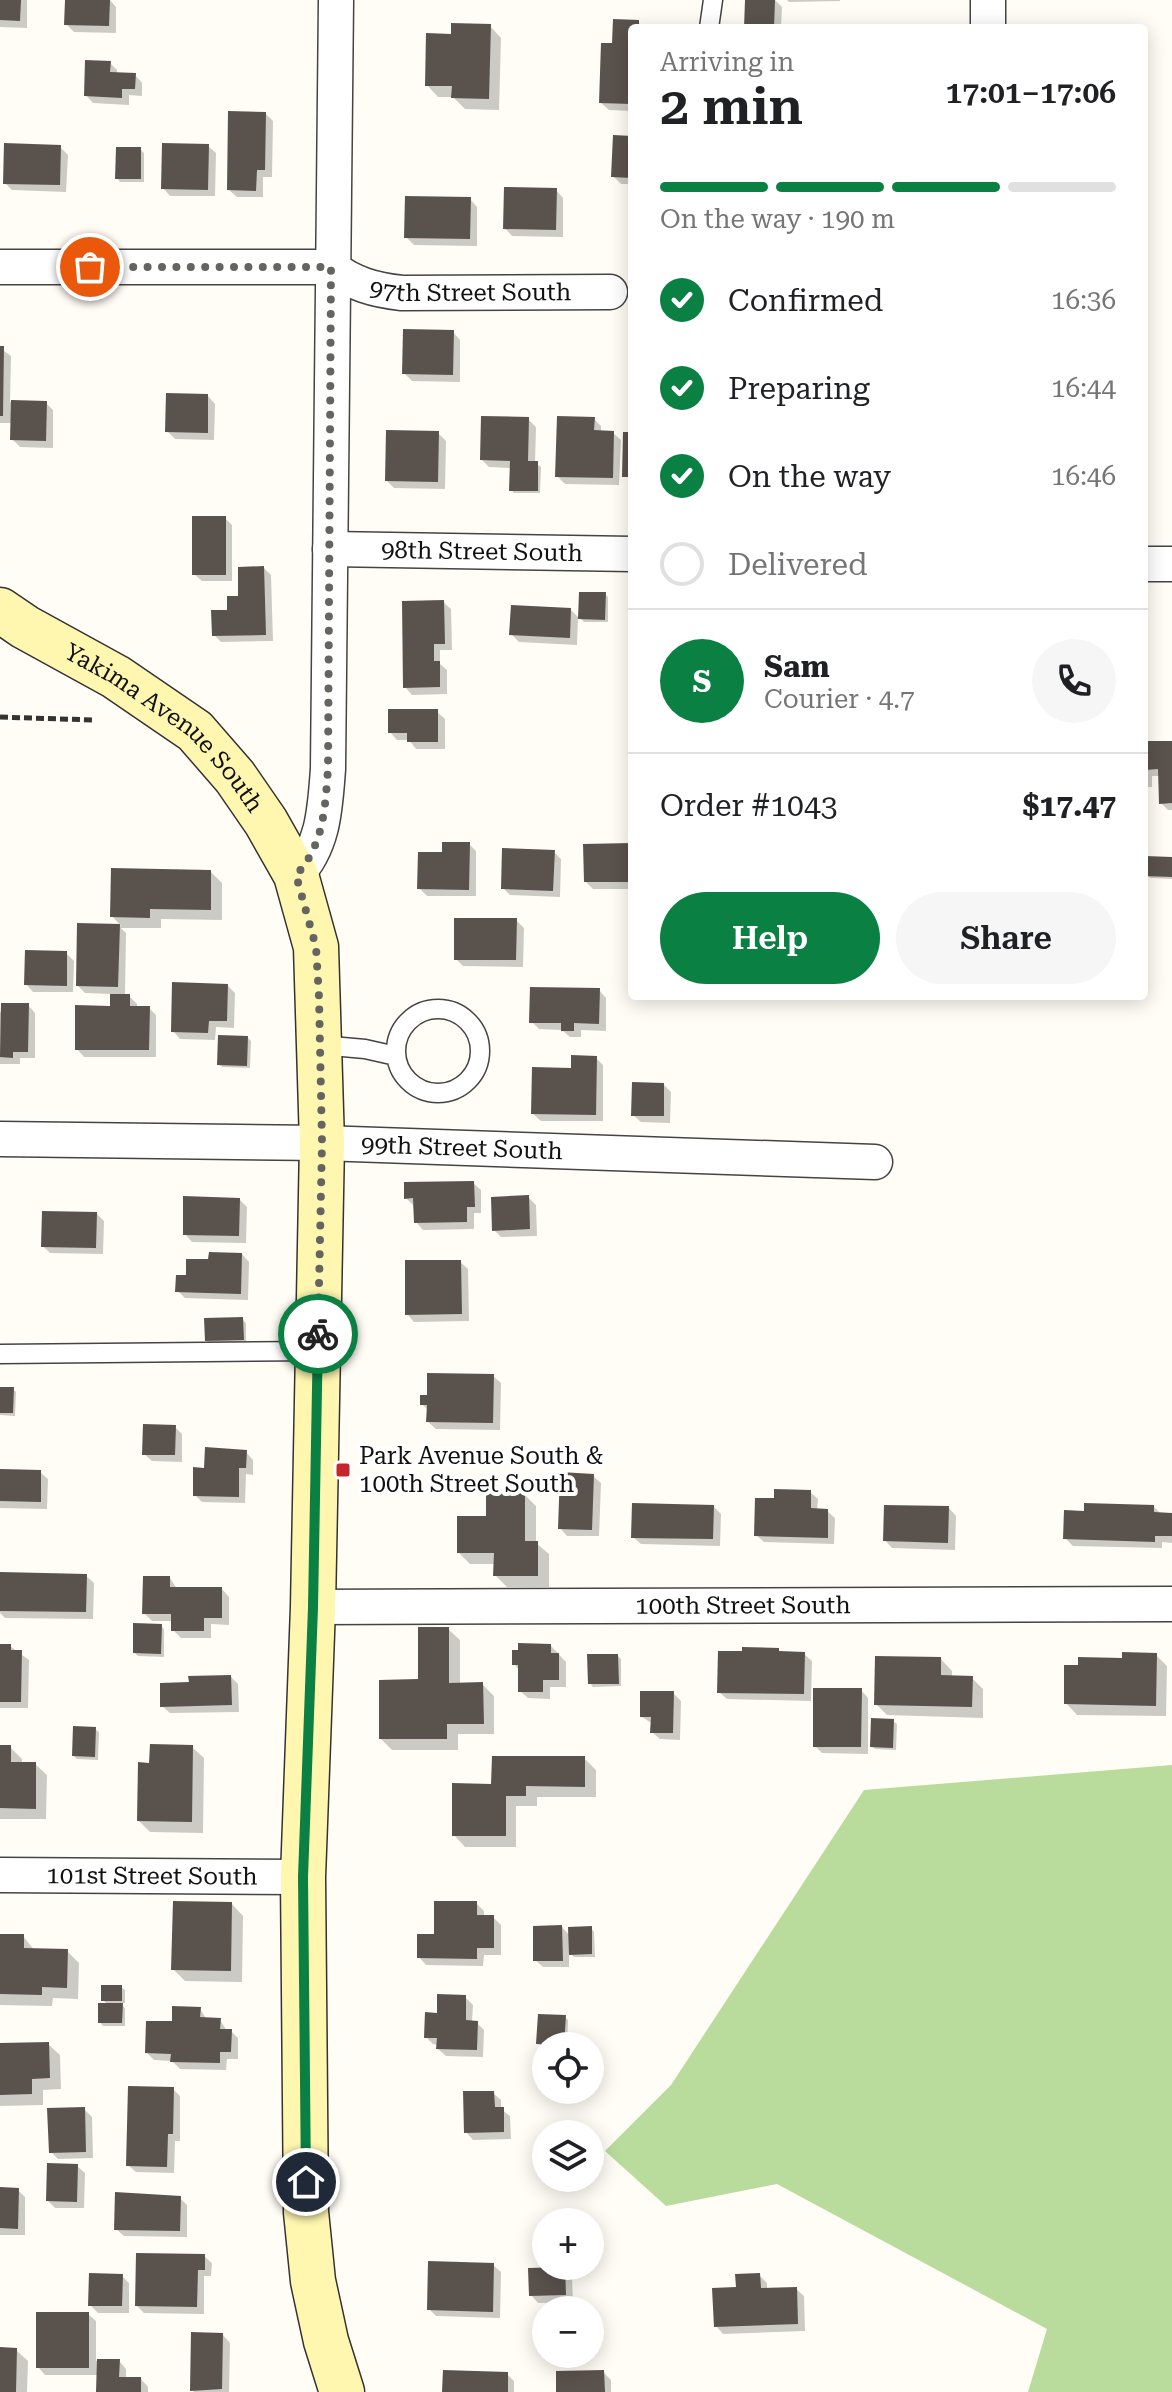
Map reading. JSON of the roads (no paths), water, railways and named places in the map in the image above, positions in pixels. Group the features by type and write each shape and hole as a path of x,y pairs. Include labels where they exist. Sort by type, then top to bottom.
{"main road":[{"name":"Yakima Avenue South","path":"0,610 116,677 195,731 235,777 266,822 296,875 316,947 322,1143 313,1607 303,1877 306,2212 309,2254 326,2341 342,2392"}],"street":[{"path":"296,875 310,860 319,837 325,809 328,755 336,0"},
{"path":"988,0 988,24"},
{"name":"97th Street South","path":"0,267 331,267 366,287 402,293 610,292"},
{"name":"98th Street South","path":"330,549 628,554"},
{"path":"1148,564 1172,564"},
{"name":"99th Street South","path":"0,1139 322,1143 875,1162"},
{"name":"100th Street South","path":"313,1607 1172,1604"},
{"name":"101st Street South","path":"0,1875 303,1877"}],"lane":[{"path":"710,24 713,0"},
{"path":"440,1008 455,1012 467,1020 476,1032 480,1045 479,1060 473,1074 463,1085 440,1093 427,1091 406,1079 396,1056 402,1028 426,1010 440,1008"},
{"path":"320,1045 365,1049 396,1056"},
{"path":"0,1354 318,1351"}],"place":[{"name":"Park Avenue South & 100th Street South","path":"343,1470"}]}
